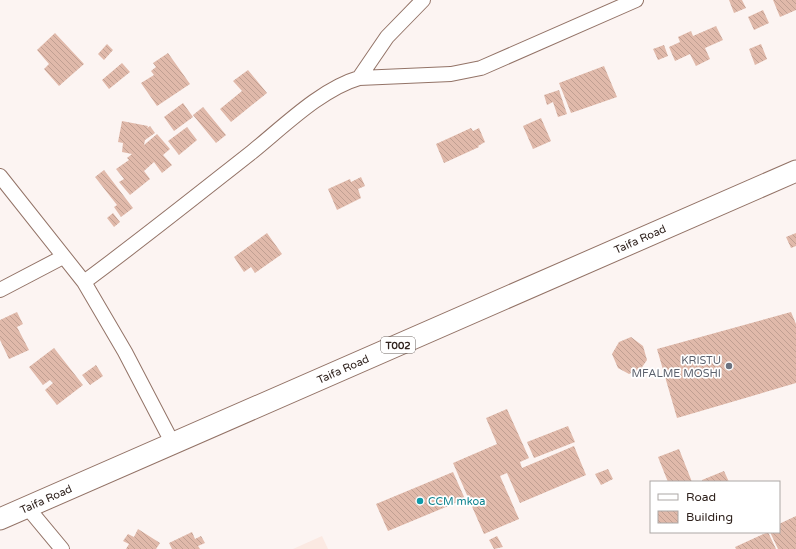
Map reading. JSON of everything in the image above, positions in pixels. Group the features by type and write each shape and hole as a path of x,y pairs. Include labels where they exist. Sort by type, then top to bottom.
{"highway":[{"name":"Taifa Road","path":"0,519 796,171"}],"street":[{"path":"359,78 387,37 423,0"},
{"path":"84,282 157,228 305,109 332,90 359,78 451,74 476,70 636,0"},
{"path":"0,176 84,282 125,352 173,444"},
{"path":"0,290 64,257"},
{"path":"27,507 62,549"}],"shaded area":[{"path":"322,536 328,549 293,549"}],"building":[{"path":"729,0 742,0 746,8 734,13"},
{"path":"773,0 796,0 796,10 780,17"},
{"path":"763,10 769,23 754,30 748,17"},
{"path":"716,26 723,40 705,48 710,59 696,66 690,54 675,61 669,47 680,42 678,37 691,31 693,36"},
{"path":"55,33 84,64 59,86 44,69 49,64 37,50"},
{"path":"107,44 113,50 104,60 98,54"},
{"path":"761,44 767,59 755,65 749,49"},
{"path":"664,45 668,56 658,60 653,49"},
{"path":"168,53 190,84 157,106 141,83 154,75 151,71 156,67 153,63"},
{"path":"122,63 130,72 109,89 102,80"},
{"path":"604,66 617,97 571,113 559,83"},
{"path":"248,70 267,93 231,122 220,109 242,91 233,81"},
{"path":"559,90 567,114 558,117 553,102 547,105 544,95"},
{"path":"183,103 193,117 174,131 164,117"},
{"path":"203,107 226,135 216,143 193,115"},
{"path":"541,118 551,141 533,149 523,126"},
{"path":"122,121 148,126 147,128 150,126 155,133 145,140 144,145 157,134 170,149 163,155 172,165 162,173 154,162 144,171 150,179 130,195 119,182 124,179 116,169 129,160 127,158 132,154 122,152 123,143 118,142"},
{"path":"187,127 197,140 179,155 168,141"},
{"path":"471,128 473,131 479,128 485,142 478,146 479,147 444,163 436,144"},
{"path":"104,170 133,208 121,217 114,207 117,205 95,177"},
{"path":"361,177 365,186 358,189 361,198 337,210 328,189 350,179 351,182"},
{"path":"113,213 120,222 114,227 107,218"},
{"path":"267,233 282,254 255,273 251,267 244,272 234,257"},
{"path":"796,233 796,246 791,248 786,237"},
{"path":"17,312 23,324 17,327 29,350 9,359 0,340 0,320"},
{"name":"KRISTU MFALME MOSHI","path":"791,312 796,324 796,383 677,418 657,349"},
{"path":"631,337 643,346 647,360 640,370 629,374 618,368 612,354 619,342"},
{"path":"54,348 83,385 57,405 45,390 53,383 50,380 43,385 29,367"},
{"path":"96,365 103,376 90,385 82,375"},
{"path":"507,409 529,458 520,462 522,468 574,446 586,475 520,503 507,473 500,476 519,519 484,534 453,463 497,444 486,418"},
{"path":"568,426 575,442 534,458 527,442"},
{"path":"679,449 692,481 668,481 658,457"},
{"path":"608,469 613,479 601,485 595,474"},
{"path":"724,471 729,481 702,481"},
{"name":"CCM mkoa","path":"453,472 465,499 388,531 376,504"},
{"path":"796,516 796,549 778,549 770,533 780,533 780,524"},
{"path":"138,529 160,543 156,549 126,549 129,544 123,541 128,534 134,537"},
{"path":"192,532 195,539 201,536 205,543 198,546 200,549 172,549 169,543"},
{"path":"768,533 776,549 736,549 735,547"},
{"path":"497,536 503,547 494,549 489,540"}],"place":[{"name":"KRISTU MFALME MOSHI","path":"729,366"},
{"name":"CCM mkoa","path":"420,501"}]}
